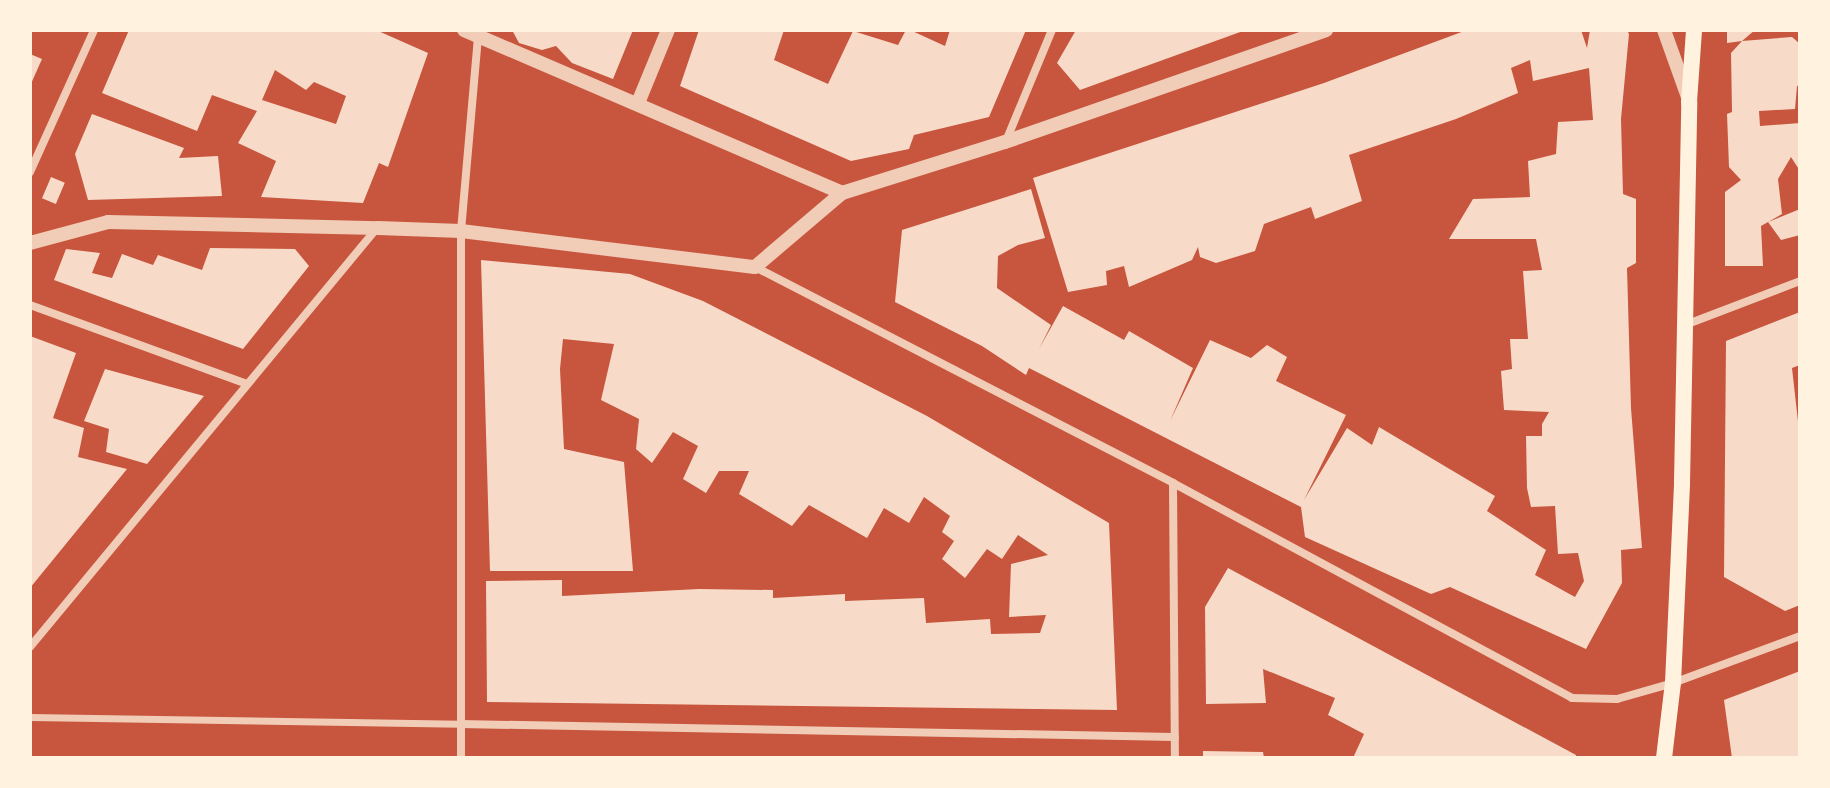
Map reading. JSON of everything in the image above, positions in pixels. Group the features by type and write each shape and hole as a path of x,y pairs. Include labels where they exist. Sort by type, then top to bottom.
{"main road":[{"path":"1664,758 1673,683 1682,483 1689,102 1694,30"}],"street":[{"path":"30,172 94,30"},
{"path":"464,30 842,193"},
{"path":"638,103 668,30"},
{"path":"1005,142 1052,30"},
{"path":"755,267 842,193 1005,142 1326,30"},
{"path":"1664,30 1689,102"},
{"path":"461,758 461,231 478,36"},
{"path":"30,243 108,222 378,228 461,231 755,267 1173,483 1572,698 1617,699 1673,683 1800,636"},
{"path":"30,647 378,228"},
{"path":"1685,326 1800,281"},
{"path":"30,305 247,384"},
{"path":"1173,483 1175,758"},
{"path":"30,717 1175,737"}],"building":[{"path":"129,30 376,30 428,53 388,167 379,163 363,203 261,197 276,161 238,143 257,111 212,95 197,131 102,93","holes":["275,70 306,90 314,82 346,96 336,124 262,100"]},
{"path":"512,30 633,30 613,79 572,63 556,46 542,50 519,43"},
{"path":"699,30 784,30 774,60 828,84 853,31 898,45 906,30 910,30 945,46 950,30 1026,30 989,117 914,135 909,149 851,161 680,86"},
{"path":"1076,30 1243,31 1080,90 1057,63"},
{"path":"1467,30 1581,30 1587,48 1590,30 1627,30 1629,34 1621,119 1623,194 1636,199 1636,263 1627,268 1631,408 1642,548 1621,550 1622,583 1586,649 1450,587 1431,594 1305,537 1301,507 1029,368 1026,375 982,346 895,302 902,230 1031,189 1045,238 1018,245 998,256 997,288 1051,325 1039,349 1063,306 1124,340 1129,331 1193,368 1170,421 1210,340 1251,358 1267,345 1287,357 1276,381 1346,415 1304,500 1347,428 1372,445 1379,427 1495,496 1487,511 1546,550 1535,575 1575,597 1584,581 1578,553 1558,554 1555,506 1531,507 1527,488 1526,436 1542,436 1542,424 1549,412 1504,410 1501,371 1512,369 1510,339 1528,339 1523,271 1542,270 1536,239 1449,239 1473,199 1530,197 1528,161 1556,154 1558,122 1593,120 1589,68 1533,81 1530,60 1511,68 1518,93 1456,119 1349,155 1362,201 1315,219 1311,207 1264,224 1255,251 1216,263 1200,257 1198,247 1192,260 1129,287 1124,266 1106,271 1107,285 1068,292 1033,178 1324,83"},
{"path":"1727,30 1755,30 1742,41 1727,43"},
{"path":"1792,37 1800,44 1800,86 1797,86 1795,109 1759,111 1760,126 1800,123 1800,171 1791,157 1778,179 1782,214 1761,226 1763,266 1725,266 1725,192 1741,180 1729,167 1727,114 1732,112 1731,53 1742,41"},
{"path":"30,54 42,59 30,86"},
{"path":"92,114 184,148 179,158 218,156 222,196 88,200 75,154"},
{"path":"51,177 65,183 56,204 42,198"},
{"path":"1800,209 1800,235 1781,240 1768,222"},
{"path":"210,248 295,249 309,266 243,349 54,280 66,249 100,253 92,273 112,278 122,254 153,265 158,255 202,270"},
{"path":"481,260 630,274 703,301 927,416 1109,523 1117,710 487,702 486,581 562,580 562,596 699,589 773,590 773,598 845,594 845,601 924,598 926,623 990,619 991,634 1040,633 1046,615 1009,617 1011,564 1048,555 1018,535 1002,559 987,549 965,578 942,559 954,541 942,532 950,516 924,497 909,523 884,508 867,538 809,505 792,526 739,494 749,471 719,471 706,493 683,479 698,446 673,432 652,463 636,449 639,419 601,400 614,344 563,339 560,369 564,449 624,462 633,571 490,571"},
{"path":"1800,312 1800,365 1792,368 1800,439 1800,605 1785,611 1724,577 1726,341"},
{"path":"30,336 76,353 53,418 84,428 78,457 127,469 30,588"},
{"path":"105,369 204,396 147,464 106,452 109,429 84,421"},
{"path":"1228,568 1576,755 1576,758 1353,758 1364,734 1328,715 1335,698 1263,669 1266,703 1206,704 1205,607"},
{"path":"1800,671 1800,758 1732,758 1724,700"},
{"path":"1203,751 1263,752 1264,758 1203,758"}]}
